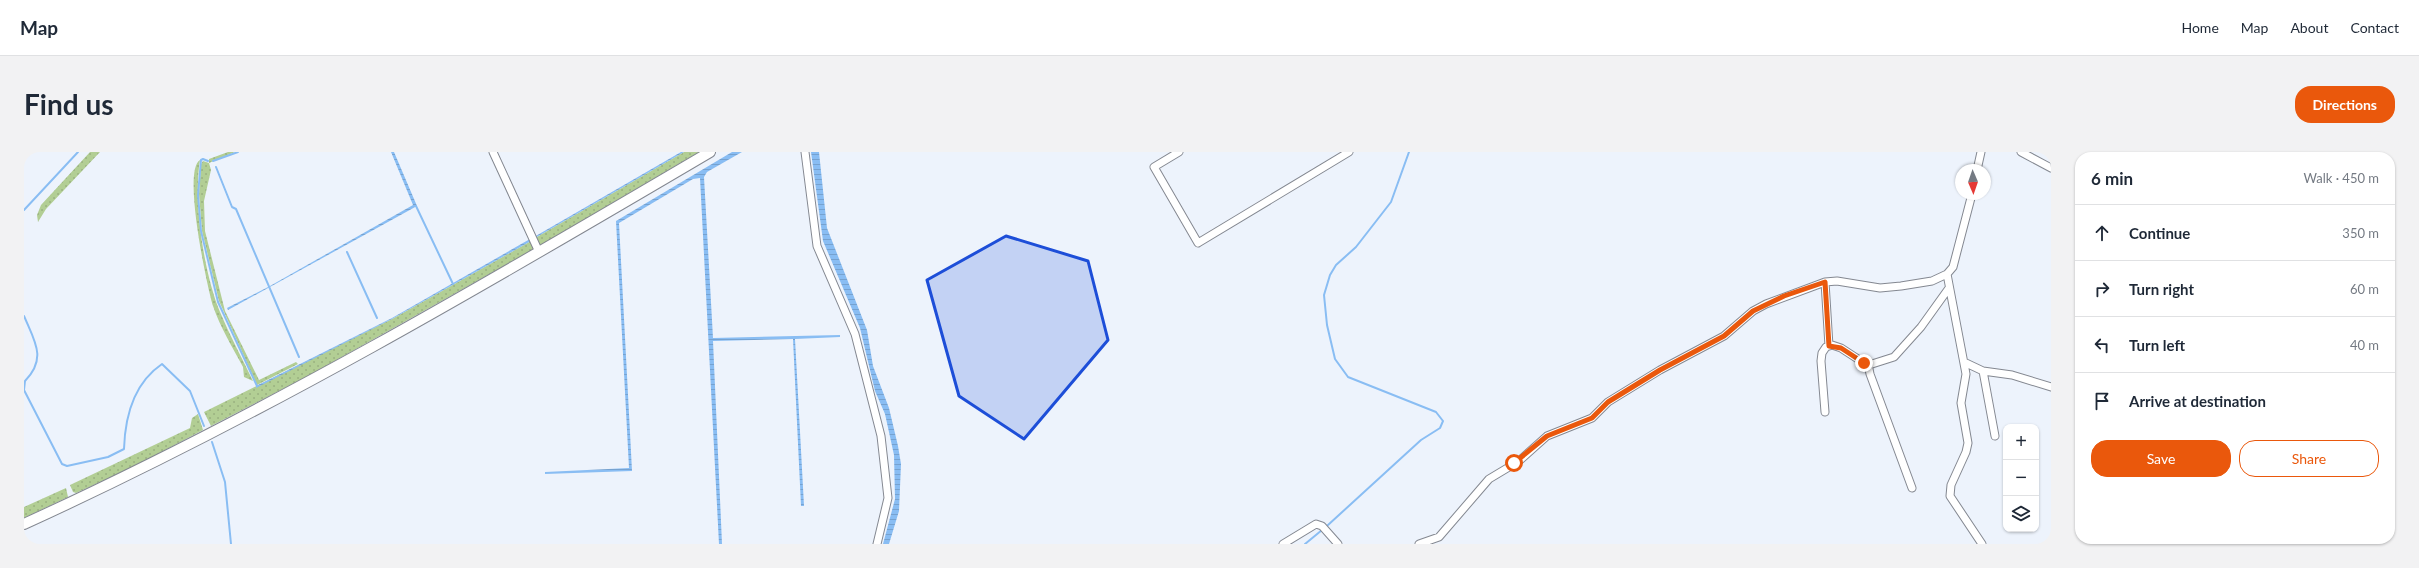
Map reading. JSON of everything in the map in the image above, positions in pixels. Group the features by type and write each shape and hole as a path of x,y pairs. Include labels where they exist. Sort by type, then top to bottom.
{"main road":[{"path":"24,524 130,476 314,379 539,252 710,152"}],"street":[{"path":"493,152 539,252"},
{"path":"805,152 817,246 855,334 882,436 888,498 877,544"},
{"path":"1179,152 1154,167 1198,243 1349,152"},
{"path":"1978,164 1981,152"},
{"path":"2020,152 2051,168"},
{"path":"1418,544 1439,537 1489,480 1519,461 1547,436 1592,418 1608,402 1666,366 1724,336 1753,311 1766,304 1825,282 1837,281 1880,288 1932,281 1947,274 1953,267 1970,200"},
{"path":"1947,274 1966,363 1965,382 1961,403 1968,443 1966,452 1951,486 1950,496 1982,544"},
{"path":"1825,282 1829,346 1822,353 1821,361 1825,412"},
{"path":"1829,346 1841,348 1868,364 1884,361 1894,357 1922,327 1949,288"},
{"path":"1966,363 1982,370 2012,375 2051,387"},
{"path":"1868,364 1870,374 1912,488"},
{"path":"1982,370 1995,436"},
{"path":"1283,544 1316,524 1322,526 1338,544"}],"highlighted area":[{"path":"1006,236 1088,261 1108,340 1024,439 959,396 927,280"}],"green space":[{"path":"90,152 100,152 46,209 38,222 37,215 41,205"},
{"path":"228,152 235,152 209,163 209,159"},
{"path":"684,152 699,152 541,245 538,244 535,238"},
{"path":"200,160 198,177 199,216 201,237 209,278 220,312 253,381 244,377 243,367 219,322 210,294 202,254 195,205 195,168"},
{"path":"203,161 209,163 211,170 204,201 205,231 225,311 259,380 296,362 298,364 257,385 219,301 202,231 199,194 201,164"},
{"path":"531,241 534,249 308,376 211,426 204,412 392,319"},
{"path":"198,414 203,430 131,468 76,493 73,492 70,485 190,428 192,418"},
{"path":"66,488 68,497 24,518 24,507"}],"water":[{"path":"391,152 394,152 417,206 228,310 227,308 270,286 413,205"},
{"path":"681,152 684,152 535,238 534,237"},
{"path":"732,152 742,152 707,172 704,177 713,338 840,335 840,337 795,339 804,506 801,506 793,339 713,341 722,544 719,544 700,178 693,179 619,223 632,471 545,474 545,472 629,468 616,221"},
{"path":"811,152 819,152 827,228 867,330 873,366 889,408 898,446 901,464 899,511 889,544 883,544 895,499 894,455 885,414 875,391 860,328 823,241"},
{"path":"530,239 531,241 392,319 256,388 256,386 392,318"}],"waterway":[{"path":"24,210 78,152"},
{"path":"213,161 238,152"},
{"path":"1328,525 1421,440 1440,428 1443,421 1436,412 1348,377 1335,359 1327,325 1324,295 1330,275 1336,265 1356,247 1391,202 1409,152"},
{"path":"208,161 203,159 201,160 198,195 201,231 218,302 257,386"},
{"path":"216,167 232,207 236,209 299,357"},
{"path":"416,206 453,284"},
{"path":"347,252 377,318"},
{"path":"24,316 37,350 36,365 32,373 25,381 24,390 62,464 67,466 108,457 124,449 126,425 133,402 144,381 162,364 190,391 204,426"},
{"path":"212,442 225,482 231,544"},
{"path":"1305,544 1322,530"}],"route":[{"path":"1514,463 1519,461 1547,436 1563,428 1592,418 1608,402 1660,370 1724,336 1753,311 1784,296 1814,285 1825,282 1829,346 1832,345 1841,348 1864,363"}]}
